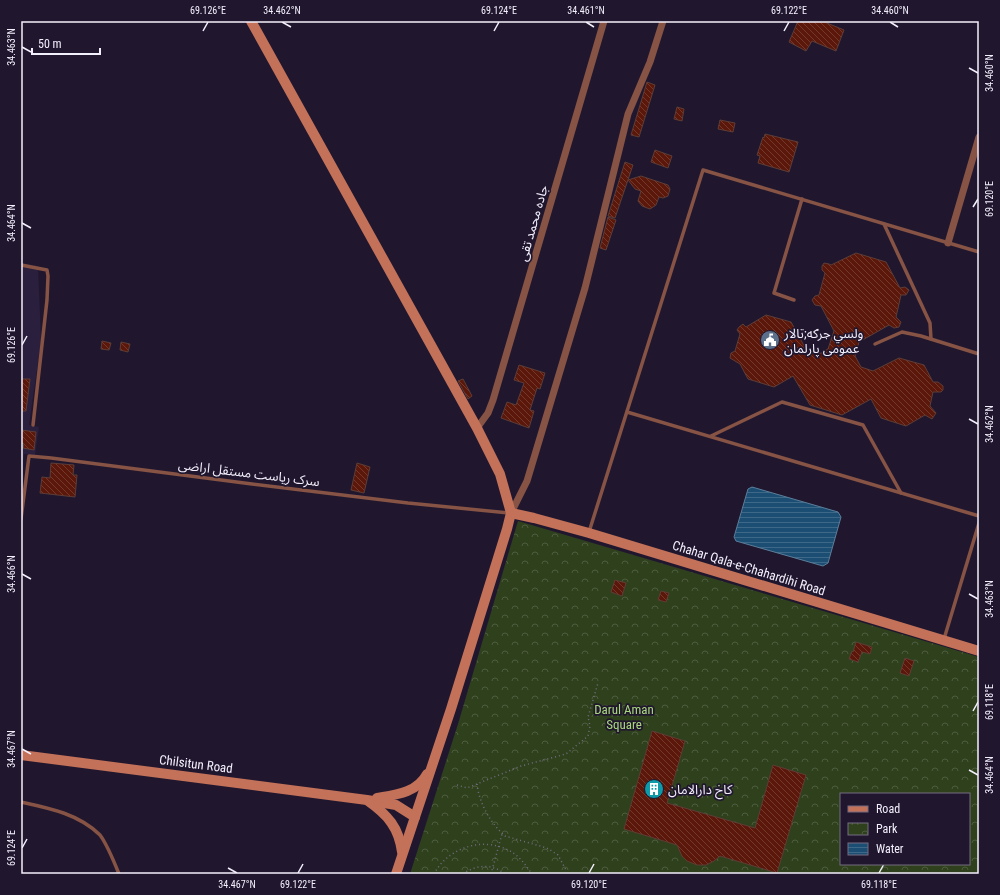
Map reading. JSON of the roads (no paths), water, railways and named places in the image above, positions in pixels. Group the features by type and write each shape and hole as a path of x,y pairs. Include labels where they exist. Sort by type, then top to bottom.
{"main road":[{"path":"250,21 477,428 500,474 511,513 451,709 396,874"},
{"name":"Chahar Qala-e-Chahardihi Road","path":"511,513 589,533 979,651"},
{"name":"Chilsitun Road","path":"21,755 367,800"},
{"path":"367,800 399,795 415,788 424,779 434,760"},
{"path":"367,800 396,805 415,817"},
{"path":"367,800 383,812 396,828 400,840 402,855"}],"street":[{"name":"جاده محمد تقی","path":"477,428 488,414 493,400 604,21"},
{"path":"511,513 527,481 585,288 628,114 650,62 663,21"},
{"path":"948,243 979,137"}],"lane":[{"path":"589,533 703,170 979,252"},
{"path":"794,300 774,293 802,200"},
{"path":"884,224 930,323 931,339"},
{"path":"21,266 46,270 48,276 47,300 33,425"},
{"path":"875,344 902,332 931,339 979,354"},
{"path":"711,436 782,402 863,425 901,492"},
{"path":"627,412 979,516"},
{"name":"سرک ریاست مستقل اراضی","path":"21,519 22,501 29,456 400,502 511,513"},
{"path":"944,640 979,523"},
{"path":"21,802 54,810 83,822 101,836 119,874"}],"water":[{"path":"752,487 838,512 841,517 828,563 823,566 736,541 734,537 748,489"}],"place":[{"name":"ولسي جرګه;تالار عمومی پارلمان","path":"770,340"},
{"name":"کاخ دارالامان","path":"654,789"}],"park label":[{"name":"Darul Aman Square","path":"624,716"}]}
